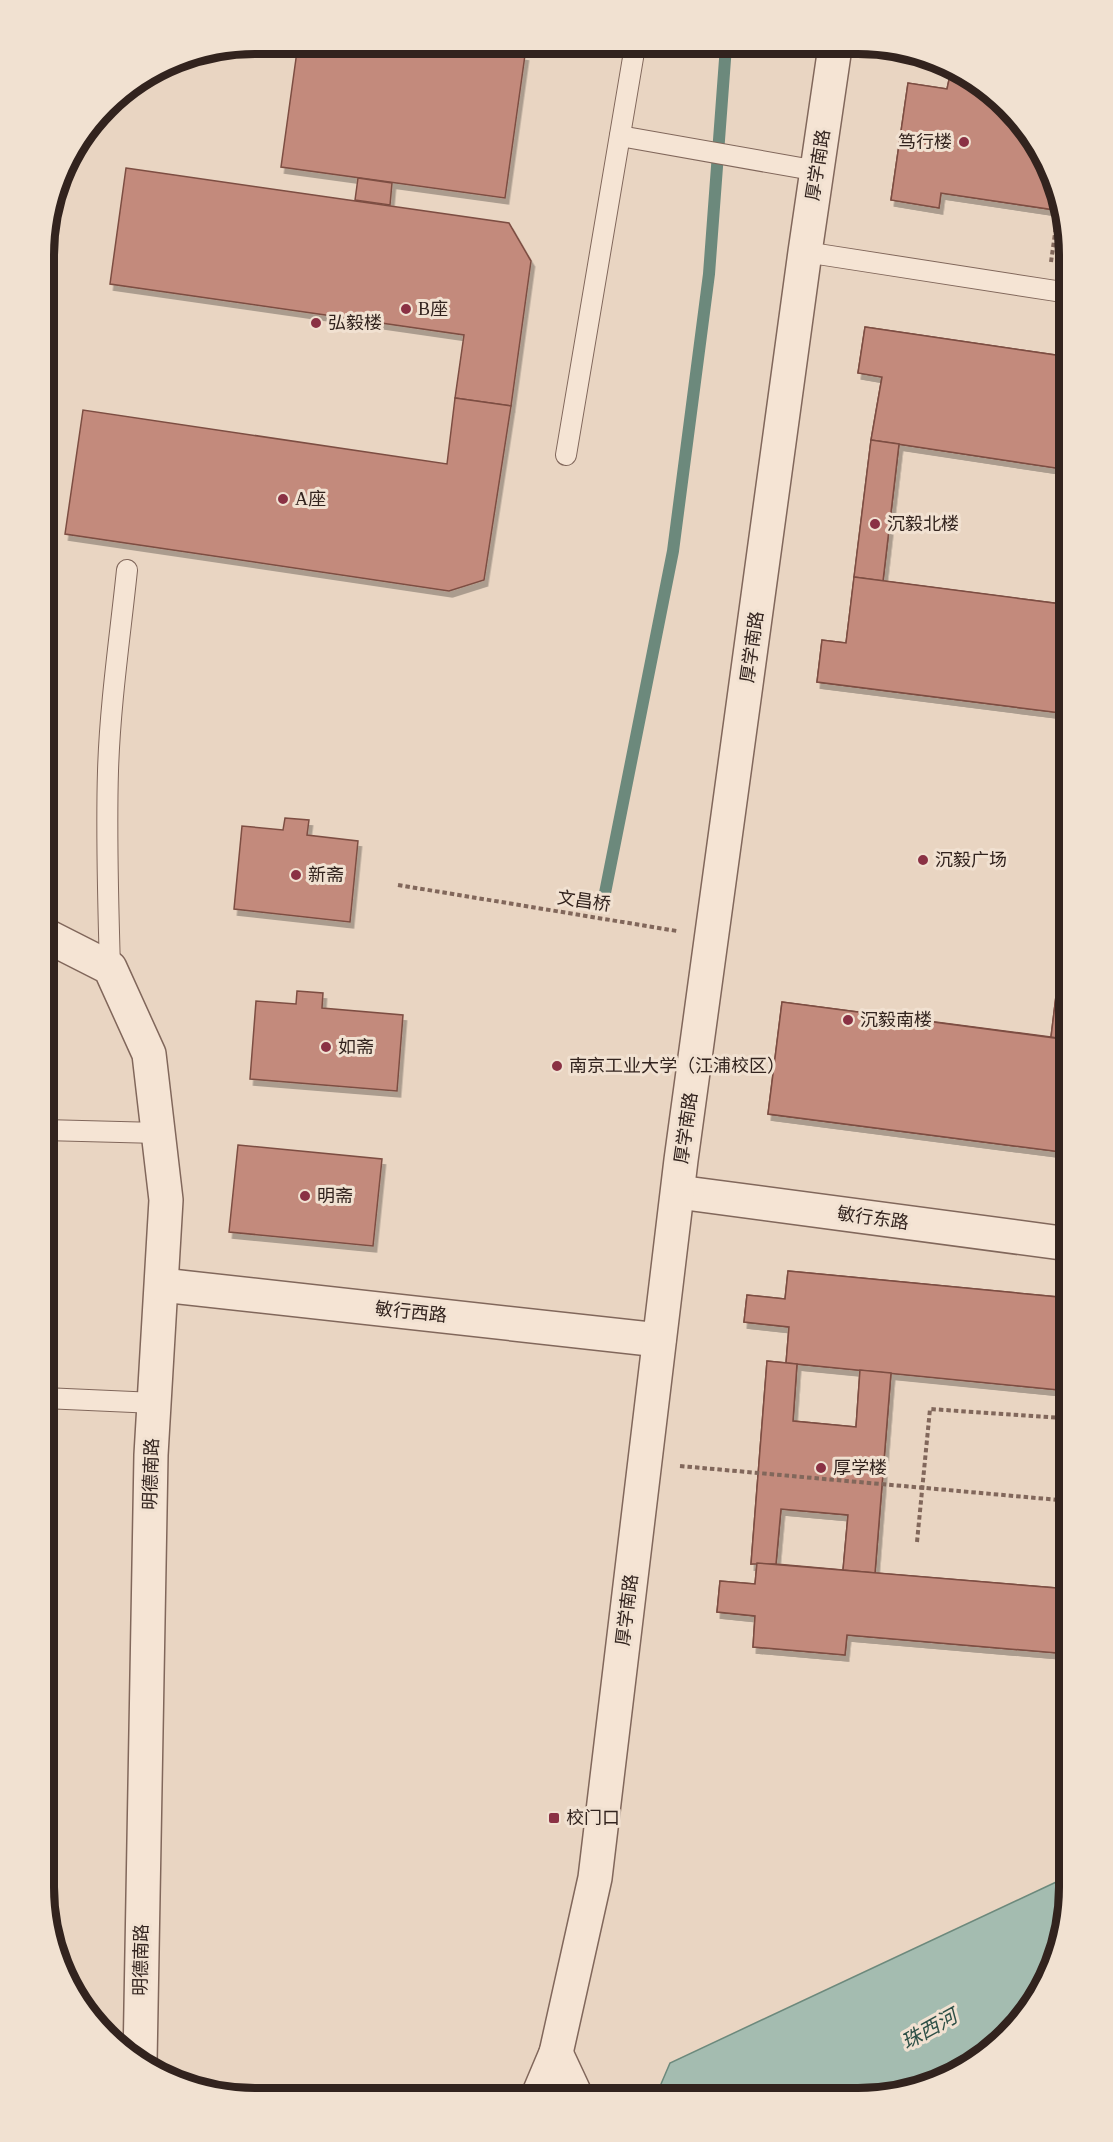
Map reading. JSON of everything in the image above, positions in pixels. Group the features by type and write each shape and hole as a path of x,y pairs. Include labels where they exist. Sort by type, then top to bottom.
{"street":[{"name":"厚学南路","path":"541,2088 556,2054 595,1878 678,1192 805,252 834,54"},
{"path":"54,940 110,968"},
{"name":"明德南路","path":"110,968 148,1054 166,1200 150,1490 140,2051"},
{"name":"敏行东路","path":"678,1192 1059,1243"},
{"name":"敏行西路","path":"162,1285 660,1340"},
{"path":"556,2054 573,2088"}],"lane":[{"path":"566,455 634,54"},
{"path":"620,136 818,171"},
{"path":"805,252 1059,290"},
{"path":"110,968 107,861 108,770 127,570"},
{"path":"54,1130 158,1133"},
{"path":"54,1398 155,1403"}],"path":[{"path":"1049,288 1057,226"},
{"name":"文昌桥","path":"398,885 626,921 713,938"},
{"path":"917,1542 930,1409 1059,1418"},
{"path":"645,1463 922,1490 1059,1500"}],"water":[{"name":"珠西河","path":"1059,1881 1059,1900 1052,1939 1044,1964 1032,1988 1000,2029 980,2046 947,2067 910,2081 858,2088 659,2088 670,2063"}],"building":[{"path":"297,54 525,55 505,198 281,167"},
{"name":"笃行楼","path":"950,77 991,104 1009,122 1025,143 1038,166 1053,210 941,193 939,208 891,200 908,83 947,89"},
{"name":"笃行楼","path":"950,77 991,104 1009,122 1025,143 1038,166 1053,210 941,193 939,208 891,200 908,83 947,89"},
{"name":"B座","path":"126,168 509,223 531,261 511,406 455,398 464,335 110,284"},
{"path":"358,178 392,183 390,205 355,200"},
{"name":"沉毅北楼","path":"865,327 1059,356 1059,468 899,444 883,581 1059,604 1059,713 817,682 822,640 846,643 871,440 882,377 858,373"},
{"path":"865,327 1059,356 1059,468 871,440 882,377 858,373"},
{"name":"A座","path":"455,398 511,406 484,580 449,591 65,534 83,410 447,464"},
{"path":"871,440 899,444 883,581 854,577"},
{"path":"854,577 1059,604 1059,713 817,682 822,640 846,643"},
{"name":"新斋","path":"285,818 309,820 307,835 358,841 350,922 234,909 242,826 283,830"},
{"name":"沉毅南楼","path":"1059,971 1059,1152 768,1114 782,1002 1051,1037"},
{"path":"1059,971 1059,1038 1051,1037"},
{"name":"如斋","path":"297,991 323,993 322,1008 403,1015 397,1091 250,1079 256,1001 296,1004"},
{"name":"沉毅南楼","path":"782,1002 1059,1039 1059,1152 768,1114"},
{"name":"明斋","path":"238,1145 382,1159 373,1246 229,1232"},
{"name":"厚学楼","path":"788,1271 1059,1297 1059,1390 891,1373 875,1573 1059,1588 1059,1653 847,1635 845,1655 753,1647 755,1616 717,1612 720,1581 755,1584 757,1563 751,1564 767,1361 786,1363 789,1327 744,1322 747,1295 785,1299","holes":["797,1364 860,1370 856,1427 793,1421","781,1509 848,1515 843,1570 776,1564"]},
{"path":"788,1271 1059,1297 1059,1390 786,1363 789,1327 744,1322 747,1295 785,1299"},
{"name":"厚学楼","path":"767,1361 797,1364 793,1421 856,1427 860,1370 891,1373 875,1573 843,1570 848,1515 781,1509 776,1564 751,1564"},
{"path":"757,1563 1059,1588 1059,1653 847,1635 845,1655 753,1647 755,1616 717,1612 720,1581 755,1584"}],"waterway":[{"path":"603,903 673,551 709,274 725,54"}],"place":[{"name":"笃行楼","path":"964,142"},
{"name":"B座","path":"406,309"},
{"name":"弘毅楼","path":"316,323"},
{"name":"A座","path":"283,499"},
{"name":"沉毅北楼","path":"875,524"},
{"name":"沉毅广场","path":"923,860"},
{"name":"新斋","path":"296,875"},
{"name":"沉毅南楼","path":"848,1020"},
{"name":"如斋","path":"326,1047"},
{"name":"南京工业大学（江浦校区）","path":"557,1066"},
{"name":"明斋","path":"305,1196"},
{"name":"厚学楼","path":"821,1468"},
{"name":"校门口","path":"554,1818"}]}
